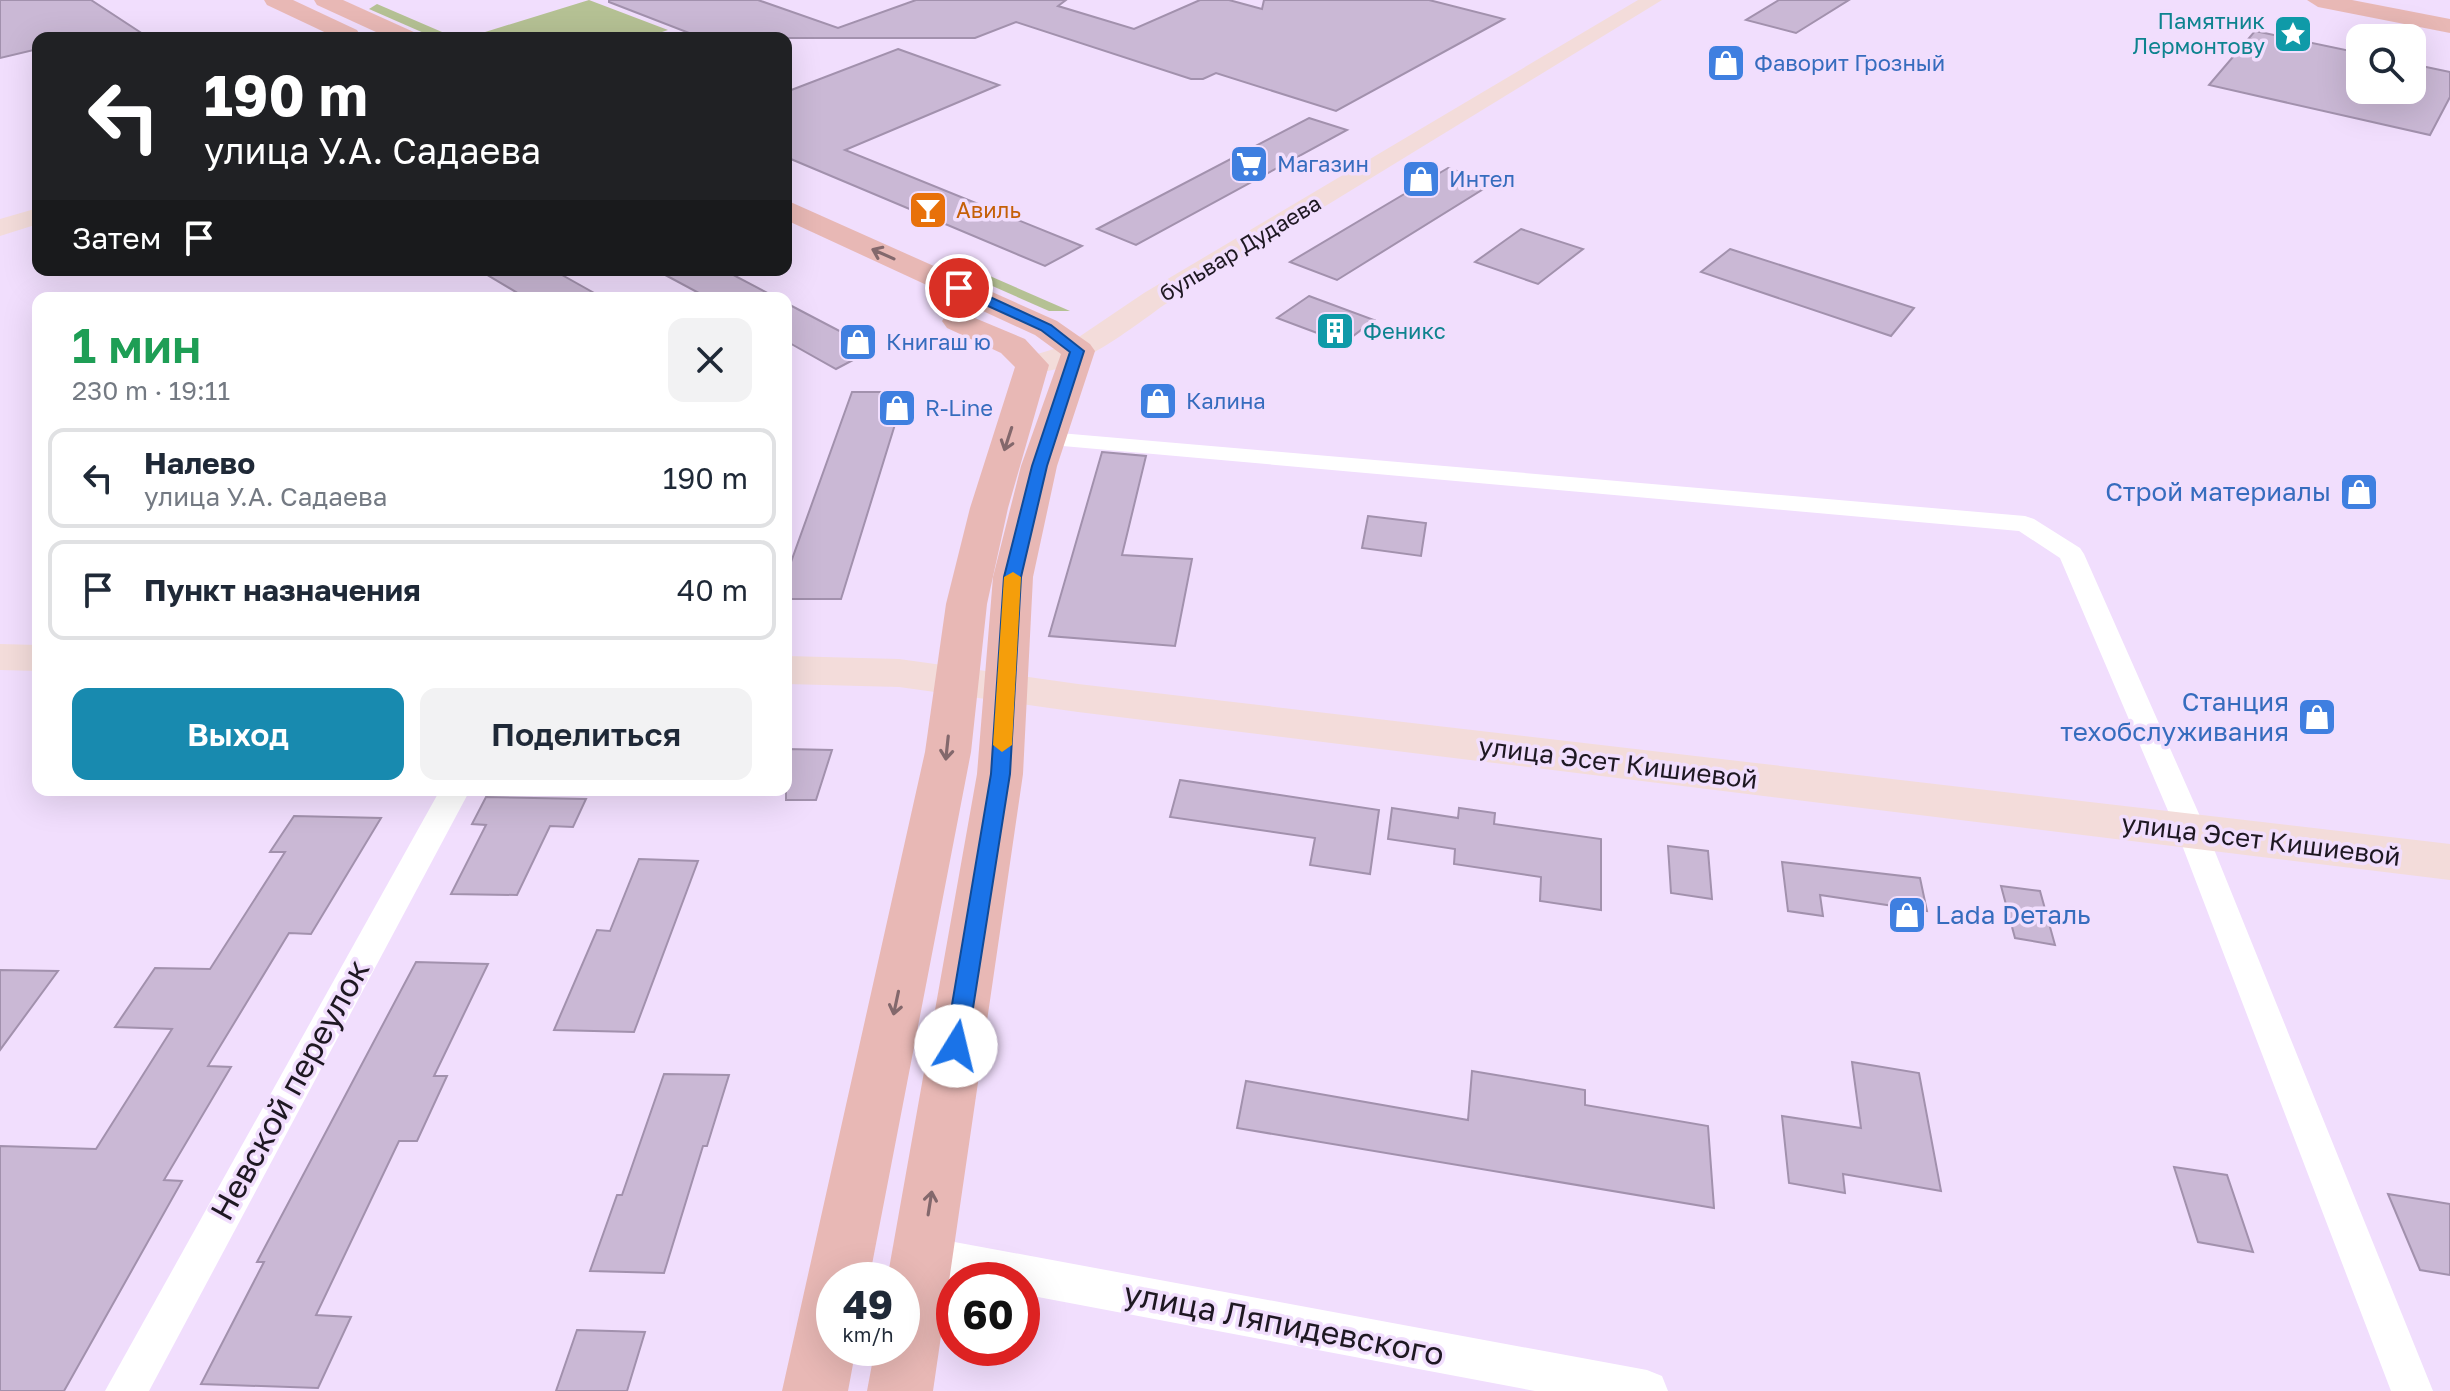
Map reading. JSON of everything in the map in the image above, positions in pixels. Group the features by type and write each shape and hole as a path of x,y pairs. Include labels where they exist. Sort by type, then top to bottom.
{"main road":[{"path":"275,0 343,32"},
{"path":"325,0 395,32"},
{"name":"бульвар Дудаева","path":"1032,365 1078,351 1154,299 1652,0"},
{"path":"2318,0 2450,26"},
{"path":"2364,0 2450,17"},
{"path":"792,212 1046,328 1078,351 1048,439 1013,577 1000,774 900,1391"},
{"path":"0,228 32,218"},
{"path":"792,243 1013,346 1032,365 1001,459 972,572 952,681 948,752 842,1262"},
{"path":"0,657 32,658"},
{"name":"улица Эсет Кишиевой","path":"792,670 899,673 1007,689 2450,862"},
{"path":"815,1391 820,1366"}],"street":[{"path":"1048,439 2025,524 2071,554 2192,832 2412,1391"},
{"name":"Невской переулок","path":"126,1391 452,796"},
{"name":"улица Ляпидевского","path":"922,1256 1647,1391"}],"green space":[{"path":"589,0 668,30 662,32 485,32"},
{"path":"377,4 442,32 422,32 369,9"},
{"path":"960,263 1070,311 1049,311 956,270"}],"building":[{"path":"0,0 91,0 140,32 32,32 32,50 0,58"},
{"path":"758,0 838,28 916,0 1066,0 1058,6 1134,29 1200,0 1229,0 1262,9 1264,0 1429,0 1504,19 1336,111 1216,73 1203,79 1191,79 1016,22 975,38 792,38 792,32 686,32 609,2"},
{"path":"1779,0 1849,0 1796,33 1746,20"},
{"path":"2255,31 2346,50 2346,104 2426,104 2426,67 2450,72 2450,97 2430,135 2209,85"},
{"path":"898,49 999,85 845,150 1082,246 1045,266 792,160 792,90"},
{"path":"1309,118 1347,130 1136,245 1097,229"},
{"path":"1448,168 1493,183 1337,280 1290,262"},
{"path":"1521,229 1583,249 1538,284 1475,262"},
{"path":"1730,249 1914,308 1891,336 1701,272"},
{"path":"489,276 564,276 592,292 516,292"},
{"path":"667,276 735,276 766,292 697,292"},
{"name":"Феникс","path":"1309,296 1374,320 1344,343 1277,318"},
{"path":"792,306 874,349 836,369 792,344"},
{"path":"852,392 905,392 841,599 792,599 792,559"},
{"path":"1102,452 1146,456 1122,555 1192,559 1175,646 1049,636"},
{"path":"1368,516 1426,523 1421,556 1362,548"},
{"path":"792,749 832,750 816,800 786,800 786,796 792,796"},
{"path":"1180,780 1379,810 1370,874 1310,865 1315,838 1170,817"},
{"path":"486,797 586,799 573,827 550,826 517,895 451,894 486,825 472,824"},
{"path":"1392,808 1458,818 1459,808 1495,813 1494,824 1601,839 1601,910 1540,901 1541,877 1454,864 1455,849 1388,839"},
{"path":"294,816 381,818 311,934 289,933 208,1066 231,1067 164,1180 182,1181 64,1391 0,1391 0,1146 96,1149 172,1029 115,1027 155,968 210,969 285,852 270,852"},
{"path":"1668,846 1708,851 1712,899 1671,893"},
{"path":"639,859 698,861 634,1032 554,1030 597,930 610,931"},
{"path":"1782,862 1920,878 1927,911 1820,895 1823,916 1788,911"},
{"path":"2001,886 2040,891 2055,945 2015,938"},
{"path":"416,962 488,964 434,1076 447,1076 417,1141 399,1141 316,1315 351,1317 318,1388 201,1384 264,1262 257,1262"},
{"path":"0,970 58,971 0,1050"},
{"path":"1852,1062 1919,1073 1941,1191 1843,1174 1845,1193 1789,1183 1782,1116 1861,1128"},
{"path":"1472,1071 1585,1090 1585,1105 1708,1126 1714,1208 1237,1128 1246,1081 1468,1120"},
{"path":"664,1074 729,1075 707,1146 703,1146 664,1273 590,1271 617,1195 622,1195"},
{"path":"2174,1167 2227,1175 2253,1252 2198,1242"},
{"path":"2388,1194 2450,1204 2450,1275 2420,1270"},
{"path":"577,1330 645,1332 627,1391 556,1391"}],"slow traffic":[{"path":"1002,745 1013,577"}],"place":[{"name":"Памятник Лермонтову","path":"2293,34"},
{"name":"Фаворит Грозный","path":"1726,63"},
{"name":"Магазин","path":"1249,164"},
{"name":"Интел","path":"1421,179"},
{"name":"Авиль","path":"928,210"},
{"name":"Феникс","path":"1335,331"},
{"name":"Книгаш ю","path":"858,342"},
{"name":"Калина","path":"1158,401"},
{"name":"R-Line","path":"897,408"},
{"name":"Строй материалы","path":"2359,492"},
{"name":"Станция техобслуживания","path":"2317,717"},
{"name":"Lada Dеталь","path":"1907,915"}],"route":[{"path":"956,1046 1000,774 1013,577 1039,466 1078,351 1046,328 959,288"}]}
